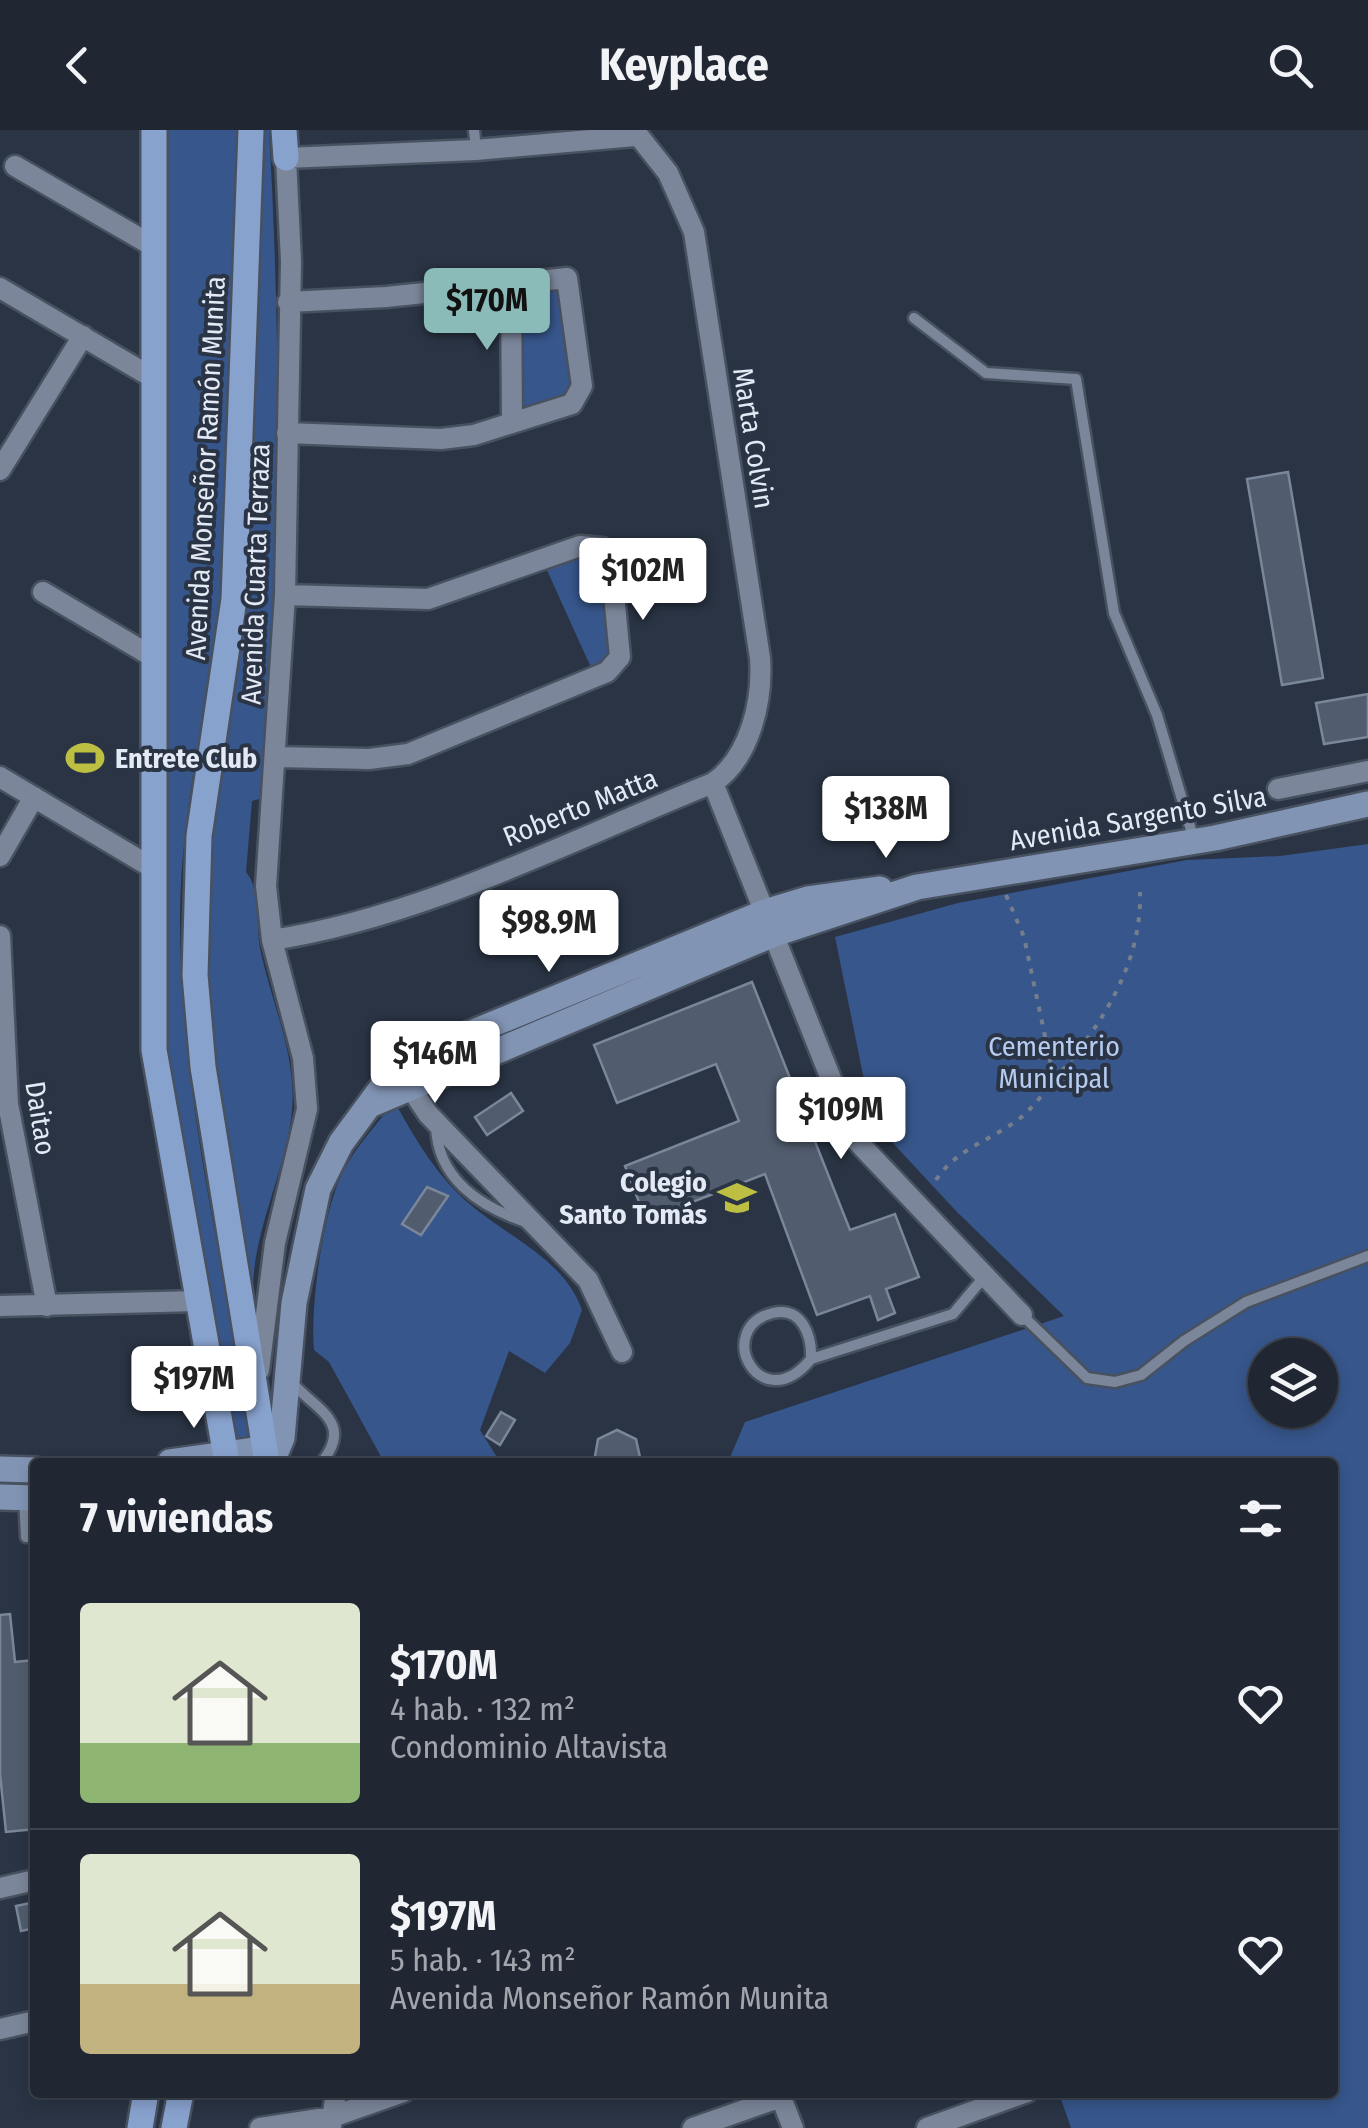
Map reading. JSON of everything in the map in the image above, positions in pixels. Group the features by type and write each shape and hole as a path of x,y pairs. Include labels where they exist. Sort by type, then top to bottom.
{"main road":[{"name":"Avenida Monseñor Ramón Munita","path":"154,130 151,867 157,1081 226,1458"},
{"name":"Avenida Monseñor Ramón Munita","path":"251,130 234,599 199,836 195,975 202,1068 268,1458"},
{"path":"284,130 286,158"},
{"name":"Avenida Sargento Silva","path":"372,1104 832,894 917,887 1195,842 1368,804"},
{"name":"Avenida Sargento Silva","path":"291,1411 288,1374 296,1289 318,1189 341,1143 386,1082 438,1047 770,923"},
{"path":"226,1458 268,1458 291,1411"},
{"path":"0,1469 30,1470"},
{"path":"140,2128 145,2098"},
{"path":"174,2128 179,2098"}],"street":[{"path":"286,158 475,140 634,133"},
{"name":"Marta Colvin","path":"634,133 668,173 694,232 757,639 760,696 732,766"},
{"name":"Avenida Cuarta Terraza","path":"258,1402 267,1285 307,1109 300,1044 272,940 266,886 277,757 284,595 291,244 286,158"},
{"path":"14,166 153,246"},
{"path":"287,433 442,439 572,404 582,386 569,278 386,297 288,302"},
{"path":"511,283 512,423"},
{"path":"0,288 153,378"},
{"path":"0,470 82,336"},
{"path":"277,757 383,758 420,750 607,672 620,657 611,563 602,548 594,546 580,546 428,599 284,595"},
{"path":"43,592 153,657"},
{"name":"Roberto Matta","path":"272,940 328,932 382,916 713,782 732,766"},
{"name":"Avenida Sargento Silva","path":"1278,790 1368,771"},
{"path":"0,776 151,867"},
{"path":"713,782 855,1138 1022,1316"},
{"path":"0,856 34,797"},
{"name":"Daitao","path":"0,936 8,1104 47,1306"},
{"path":"410,1087 436,1121 588,1280 622,1352"},
{"path":"0,1306 198,1300"},
{"path":"0,1888 30,1881"},
{"path":"0,2028 30,2022"},
{"path":"260,2128 331,2122 389,2098"},
{"path":"693,2128 770,2098"},
{"path":"782,2098 793,2128"},
{"path":"927,2128 1010,2098"}],"lane":[{"path":"914,318 986,373 1076,379 1114,613 1157,715 1195,842"},
{"path":"436,1121 441,1153 462,1188 505,1214 536,1224"},
{"path":"1022,1316 1087,1378 1128,1380 1246,1302 1325,1268 1368,1256"},
{"path":"810,1359 812,1337 800,1319 780,1311 758,1317 745,1334 744,1355 756,1374 776,1382 797,1376 810,1359 953,1314 984,1277"},
{"path":"291,1411 322,1407 333,1430 332,1448 325,1458"},
{"path":"24,1493 30,1530"}],"path":[{"path":"1004,886 1024,937 1054,1080"},
{"path":"936,1180 954,1157 1028,1112 1054,1080 1121,984 1139,934 1140,892"}],"green space":[{"path":"165,130 239,130 221,590 185,832 180,914 182,980 195,1110 252,1434 236,1441 164,1047"},
{"path":"262,130 269,130 273,213 277,547 266,797 252,801 246,872 254,889 259,943 287,1050 293,1090 289,1133 257,1250 253,1297 218,1092 207,985 207,876 243,624"},
{"path":"559,285 575,393 518,417 519,290"},
{"path":"585,553 602,557 615,652 593,672 546,568"},
{"name":"Cementerio Municipal","path":"1368,844 1368,2128 1071,2128 1061,2098 1338,2098 1338,1458 730,1458 745,1422 1064,1316 956,1211 878,1127 871,1114 835,937 958,903 1187,860 1280,856"},
{"path":"394,1101 444,1178 481,1214 548,1262 562,1276 582,1310 570,1343 545,1373 509,1351 480,1430 498,1458 382,1458 329,1362 314,1350 314,1309 329,1210 354,1154"}],"building":[{"path":"1288,472 1323,678 1282,685 1247,479"},
{"path":"1368,694 1368,737 1324,744 1316,703"},
{"path":"752,982 850,1230 895,1214 919,1277 886,1289 895,1313 878,1320 870,1296 817,1315 765,1174 646,1220 625,1166 739,1121 716,1064 617,1103 594,1045"},
{"path":"511,1093 523,1111 487,1135 475,1117"},
{"path":"427,1187 448,1196 421,1235 402,1224"},
{"path":"501,1412 515,1420 500,1445 486,1436"},
{"path":"617,1430 636,1439 640,1458 595,1458 598,1439"},
{"path":"10,1614 15,1662 30,1660 30,1830 6,1832 0,1774 0,1615"},
{"path":"30,1903 30,1929 21,1931 16,1906"}],"place":[{"name":"Entrete Club","path":"85,758"},
{"name":"Colegio Santo Tomás","path":"737,1198"}]}
